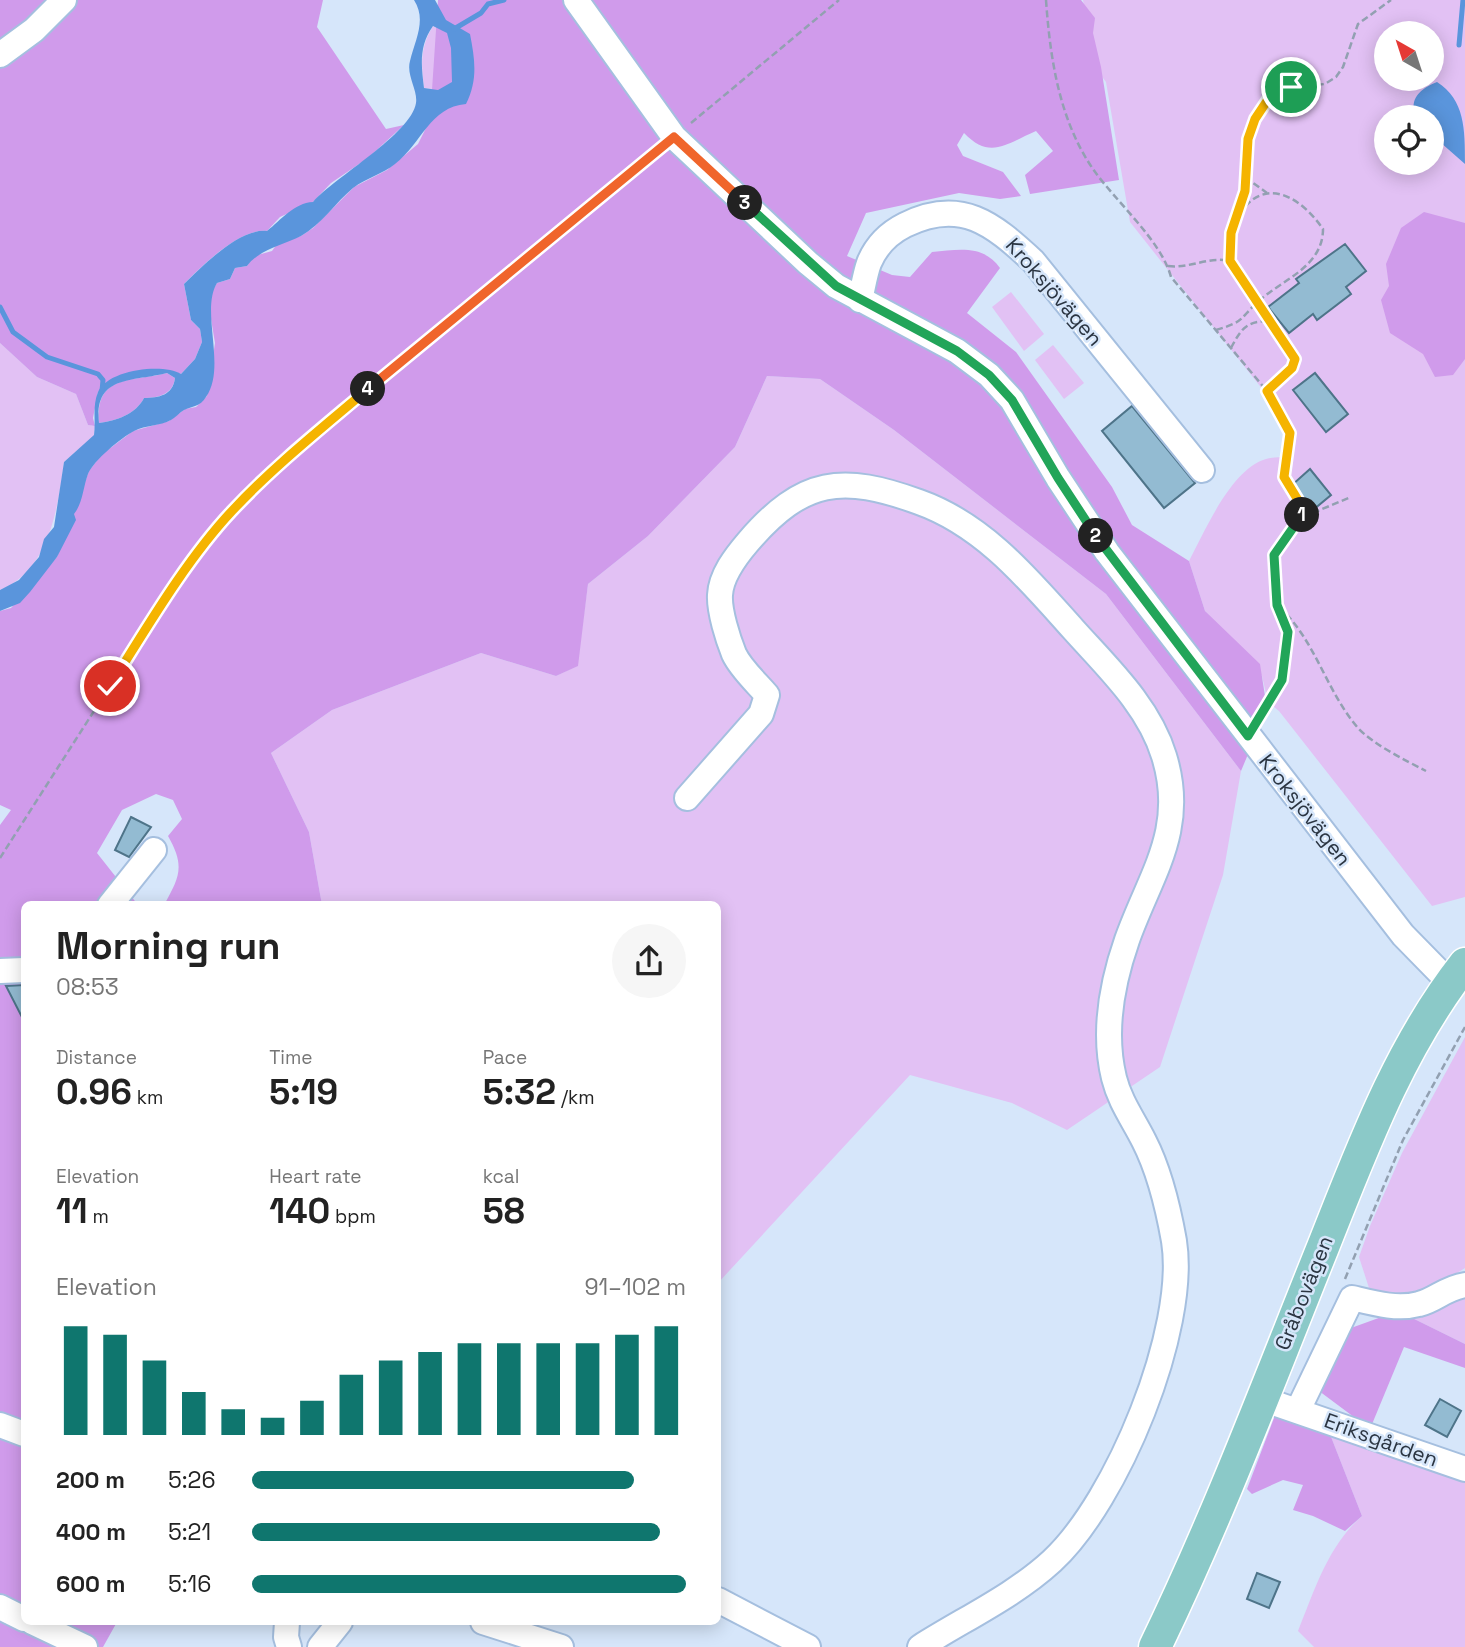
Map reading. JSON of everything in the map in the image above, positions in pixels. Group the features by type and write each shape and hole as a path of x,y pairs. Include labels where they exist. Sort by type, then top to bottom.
{"main road":[{"name":"Gråbovägen","path":"1157,1642 1192,1571 1362,1150 1400,1066 1458,974"}],"street":[{"path":"0,55 34,30 64,0"},
{"name":"Kroksjövägen","path":"576,0 674,137 808,263 836,286 957,351 989,375 1012,400 1058,478 1107,552 1248,736 1411,945 1458,974"},
{"name":"Kroksjövägen","path":"860,300 869,263 881,242 900,228 937,213 956,213 975,218 1003,234 1032,261 1202,470"},
{"path":"687,798 761,714 767,695 735,657 720,593 727,570 757,532 794,498 834,485 897,495 924,503 982,536 1048,601 1125,688 1145,714 1164,755 1171,792 1168,840 1127,940 1109,1017 1110,1056 1115,1079 1123,1106 1143,1139 1159,1175 1175,1245 1173,1300 1157,1368 1138,1426 1111,1482 1078,1532 1054,1560 1014,1590 920,1647"},
{"path":"113,901 153,850"},
{"path":"0,971 21,970"},
{"name":"Eriksgården","path":"1298,1410 1352,1297 1395,1306 1420,1304 1449,1288 1465,1285"},
{"name":"Eriksgården","path":"1262,1399 1465,1469"},
{"path":"0,1425 21,1433"},
{"path":"721,1602 808,1647"},
{"path":"0,1607 21,1618"},
{"path":"38,1625 85,1647"},
{"path":"288,1625 286,1637 289,1647"},
{"path":"320,1647 338,1625"},
{"path":"492,1625 561,1647"}],"path":[{"path":"0,858 165,600 231,511 318,431 839,0"},
{"path":"1046,0 1049,45 1059,92 1072,128 1091,167 1168,266 1171,277 1266,392 1290,433 1284,477 1301,505 1303,517"},
{"path":"1275,89 1325,84 1336,77 1358,24 1391,0"},
{"path":"1266,392 1292,368 1295,359 1230,261 1231,233 1245,191 1248,139 1255,119 1291,62"},
{"path":"1216,330 1245,318 1258,301 1312,261 1323,243 1324,229 1297,200 1283,194 1267,193 1245,177"},
{"path":"1237,218 1250,204 1267,193"},
{"path":"1168,266 1181,268 1221,259 1230,261"},
{"path":"1231,348 1241,328 1247,323 1271,321"},
{"path":"1248,736 1282,680 1288,632 1277,605 1274,555 1303,517 1351,497"},
{"path":"1277,605 1296,622 1324,677 1359,729 1426,771"}],"shaded area":[{"path":"0,0 51,0 0,44"},
{"path":"77,0 323,0 317,27 386,129 404,125 368,158 331,183 313,202 280,217 267,231 245,235 234,241 192,276 184,284 191,320 200,329 202,342 195,359 181,374 157,369 137,371 98,392 93,418 95,426 88,425 76,394 37,377 0,343 0,63 16,55"},
{"path":"438,0 1081,0 1095,18 1093,33 1119,180 1030,194 1025,175 1053,151 1036,131 1007,144 990,148 973,141 964,133 957,145 963,156 1003,172 1021,196 1000,199 959,193 866,213 847,256 892,275 910,277 932,252 969,250 993,260 1000,268 967,313 1016,352 1112,487 1132,525 1189,561 1205,611 1260,664 1267,709 1241,771 1106,594 894,430 820,379 767,376 735,447 648,536 588,584 578,666 556,676 481,653 332,710 271,753 309,832 321,901 166,901 178,871 177,855 168,836 182,819 173,800 156,794 122,810 97,853 135,901 21,901 21,1625 115,1625 103,1647 0,1647 0,825 11,810 0,805 0,611 11,608 57,557 89,471 101,455 133,431 169,421 185,409 196,407 207,396 215,343 209,307 211,293 217,283 230,279 235,268 247,266 254,256 272,251 277,244 301,236 313,228 354,187 387,170 418,144 430,120"},
{"path":"1083,0 1465,0 1465,897 1432,906 1279,711 1268,702 1262,676 1205,611 1189,561 1220,503 1241,475 1266,459 1288,457 1290,424 1130,222 1106,82 1096,69"},
{"path":"433,26 447,33 438,90 424,88 422,71 422,56"},
{"path":"1424,212 1465,223 1465,359 1453,375 1435,377 1423,354 1390,333 1381,300 1389,286 1386,264 1401,228"},
{"path":"1011,292 1044,334 1024,351 992,307"},
{"path":"0,343 37,377 76,394 88,425 95,426 94,436 64,462 54,518 40,553 17,581 0,590"},
{"path":"1053,345 1084,383 1064,399 1035,360"},
{"path":"167,373 175,378 168,391 160,396 144,398 125,416 99,423 99,407 109,388 129,380"},
{"path":"767,376 820,379 894,430 1106,594 1241,771 1223,875 1160,1067 1067,1130 1012,1103 910,1075 721,1280 721,901 321,901 309,832 271,753 332,710 481,653 556,676 577,666 588,584 648,536 735,447"},
{"path":"1465,1037 1465,1268 1419,1292 1396,1295 1383,1293 1369,1288 1359,1257 1402,1153"},
{"path":"1465,1290 1465,1344 1398,1311"},
{"path":"1398,1311 1465,1344 1465,1368 1404,1347 1370,1429 1315,1388 1351,1328"},
{"path":"1288,1415 1326,1424 1362,1516 1345,1531 1293,1510 1303,1485 1283,1480 1252,1494 1247,1489 1274,1418"},
{"path":"1326,1424 1465,1477 1465,1647 1314,1647 1298,1631 1331,1554 1362,1516"}],"water":[{"path":"414,0 435,0 446,20 470,34 474,70 466,104 454,107 435,119 395,164 353,188 308,231 265,251 247,266 235,268 230,279 217,283 211,308 214,370 212,385 206,397 171,420 134,431 102,456 88,474 74,514 76,520 57,557 20,603 0,611 0,590 19,580 39,557 44,539 54,527 64,462 94,435 95,403 104,384 124,373 137,370 162,369 181,374 195,359 202,342 200,329 191,320 184,284 234,241 245,235 267,231 300,205 313,202 387,141 411,115 416,98 409,66 419,30 418,8","holes":["433,26 447,33 451,48 452,82 438,90 424,88 422,71 423,48","167,373 175,378 168,392 144,398 125,416 99,423 99,407 109,388 129,380"]},
{"path":"1444,87 1453,97 1464,127 1465,164 1444,146 1444,105 1414,105 1422,91 1444,91"}],"building":[{"path":"1345,244 1366,271 1346,287 1351,294 1317,320 1313,314 1289,333 1268,307 1299,283 1296,279"},
{"path":"1315,373 1348,414 1326,432 1293,390"},
{"path":"1132,406 1195,483 1164,508 1102,431"},
{"path":"1310,469 1331,495 1313,510 1292,485"},
{"path":"131,817 151,827 129,857 115,850"},
{"path":"21,985 21,1015 6,986"},
{"path":"1440,1399 1461,1411 1447,1437 1425,1425"},
{"path":"1257,1573 1280,1582 1269,1608 1247,1599"}],"waterway":[{"path":"454,29 481,13 488,4 504,0"},
{"path":"1459,45 1463,0"},
{"path":"0,307 13,332 47,357 98,374 103,380 102,391"}],"route":[{"path":"110,686 165,600 231,511 318,431 674,137 836,286 957,351 989,375 1012,400 1058,478 1107,552 1248,736 1282,680 1288,632 1277,605 1274,555 1303,517 1301,505 1284,477 1290,433 1282,414 1267,391 1292,368 1295,359 1254,293 1230,261 1231,233 1245,191 1248,139 1255,119 1275,89 1291,87"}]}
